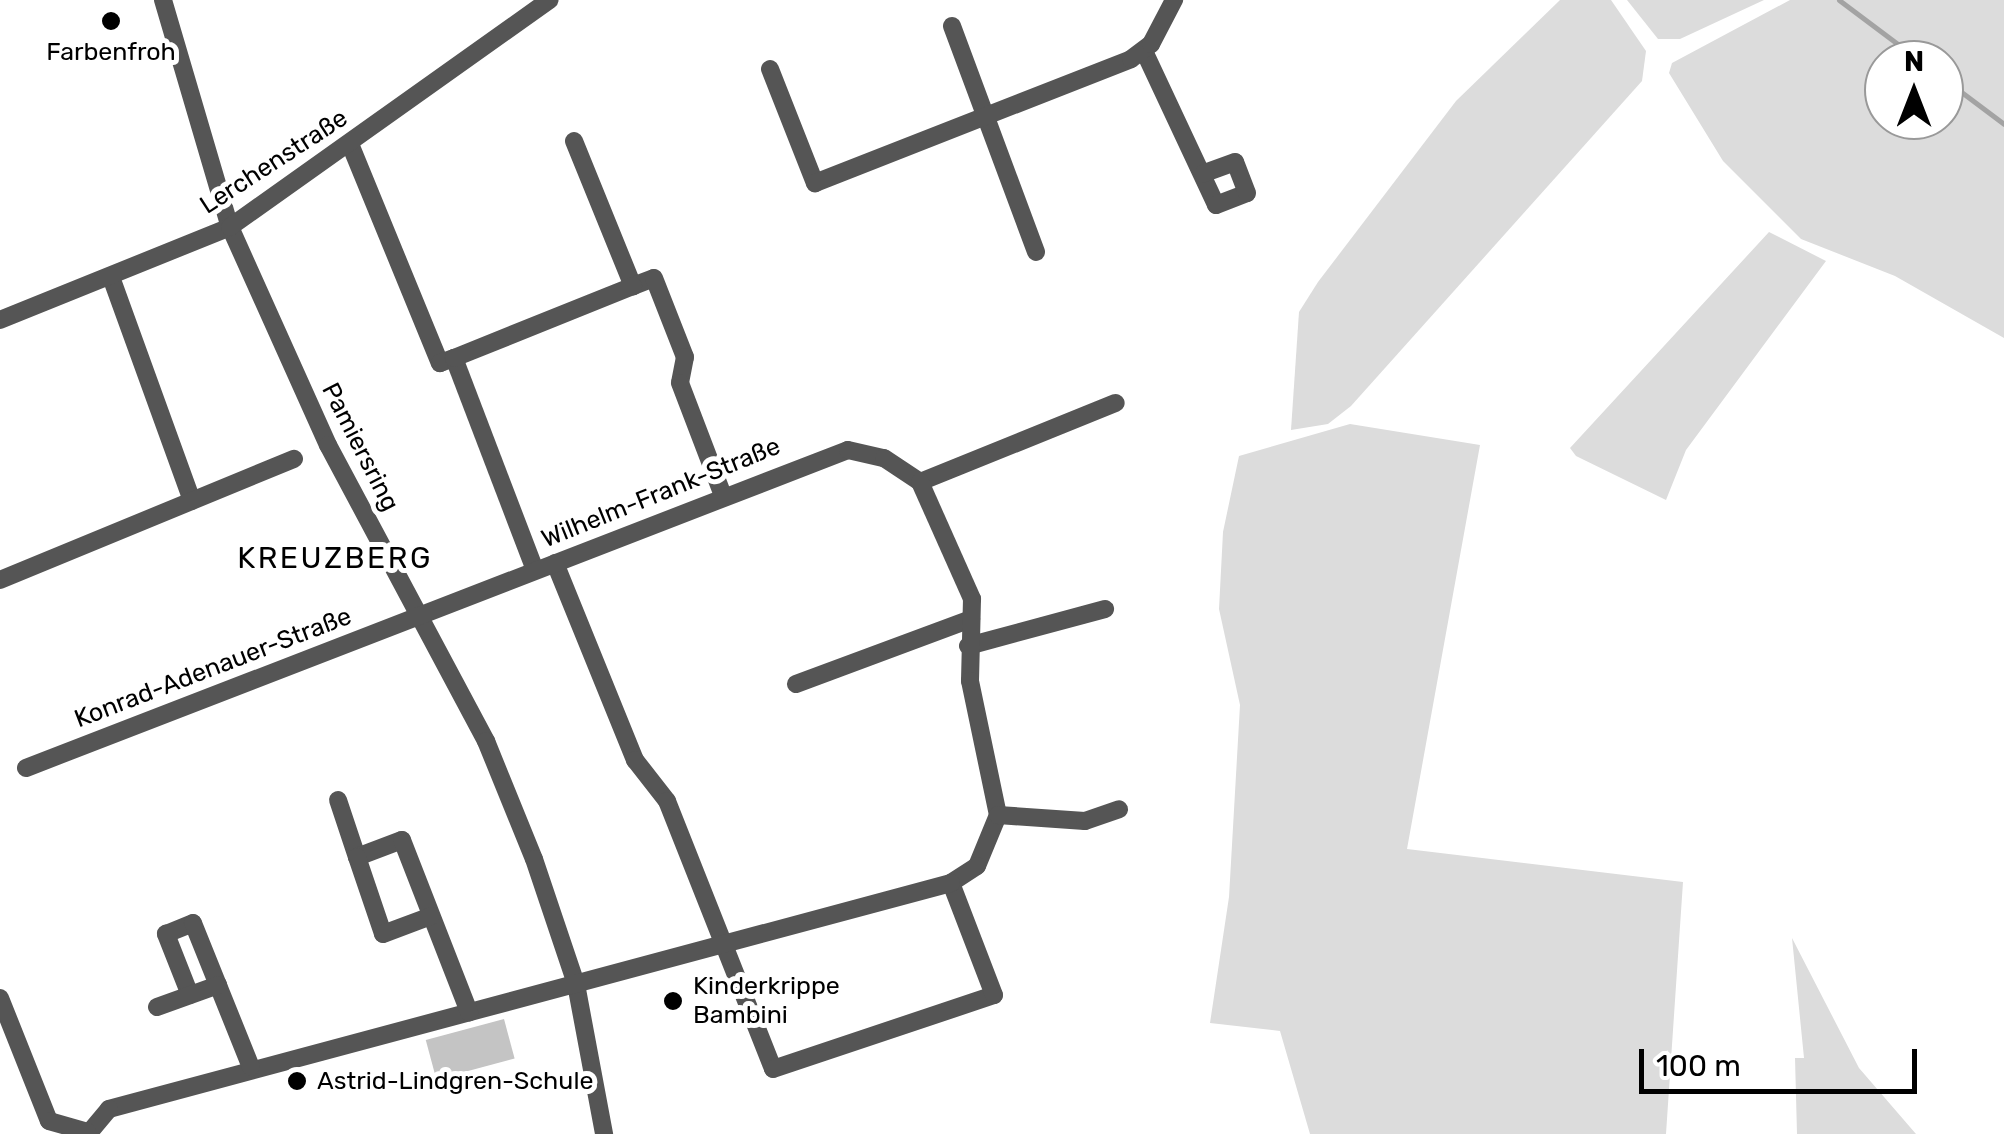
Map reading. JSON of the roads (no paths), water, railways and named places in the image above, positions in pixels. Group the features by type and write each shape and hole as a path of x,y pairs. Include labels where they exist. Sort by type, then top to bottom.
{"street":[{"name":"Pamiersring","path":"164,0 230,227 328,446 486,741 576,984 604,1134"},
{"name":"Lerchenstraße","path":"0,320 230,227 350,144 480,43 550,0"},
{"path":"770,69 815,184 1144,51 1174,0"},
{"path":"952,26 1036,252"},
{"path":"1144,51 1204,173"},
{"path":"574,141 633,286"},
{"path":"350,144 440,362 654,278 685,357 680,383 722,493"},
{"path":"111,276 192,501"},
{"path":"454,358 535,570"},
{"path":"0,998 6,1030 49,1121 87,1133 109,1108 951,883 977,866 998,815 968,646 972,599 920,482 1116,403"},
{"name":"Wilhelm-Frank-Straße","path":"418,614 722,493 848,450 884,458 920,482"},
{"path":"0,580 294,459"},
{"path":"554,563 635,760 668,800 772,1069 994,996 951,883"},
{"path":"968,646 1105,610"},
{"name":"Konrad-Adenauer-Straße","path":"26,768 418,614"},
{"path":"796,684 971,619"},
{"path":"338,800 383,934 431,916"},
{"path":"998,815 1085,821 1119,809"},
{"path":"358,857 402,840 469,1012"},
{"path":"190,995 166,934 194,923 251,1068"},
{"path":"157,1006 218,984"}],"waterway":[{"path":"1839,0 1892,40"},
{"path":"1964,94 2004,124"}],"place":[{"name":"Farbenfroh","path":"111,21"},
{"name":"Kinderkrippe Bambini","path":"673,1001"},
{"name":"Astrid-Lindgren-Schule","path":"297,1081"}],"district":[{"name":"KREUZBERG","path":"335,558"}]}
